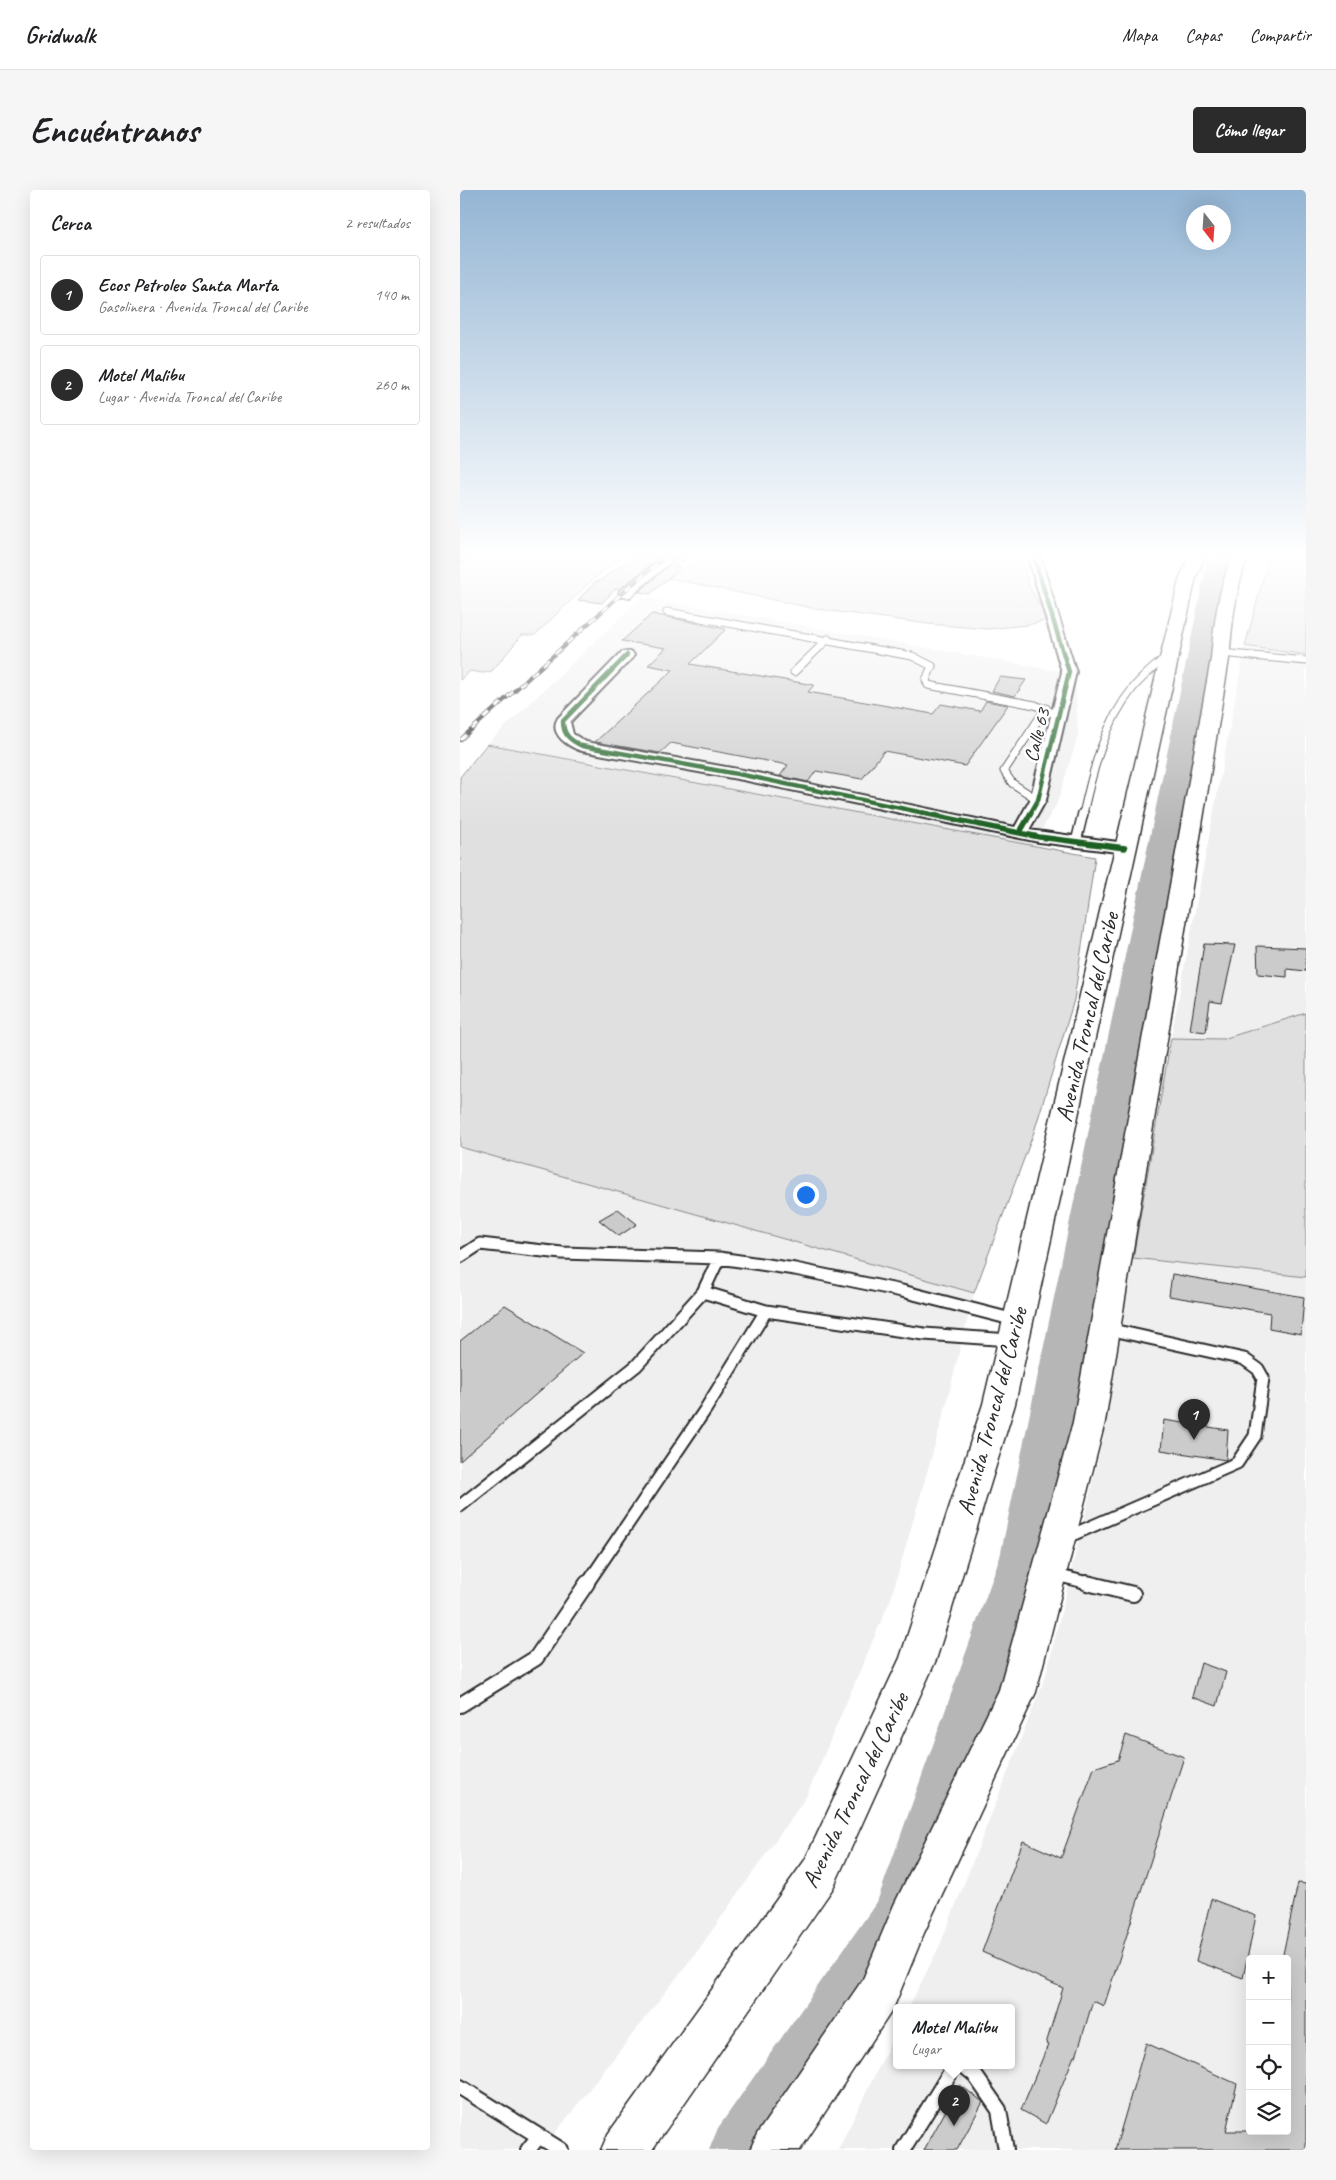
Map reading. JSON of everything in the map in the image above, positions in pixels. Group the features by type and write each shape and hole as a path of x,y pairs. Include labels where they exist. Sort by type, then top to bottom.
{"highway":[{"name":"Avenida Troncal del Caribe","path":"624,2150 818,1874 918,1660 1000,1404 1171,648"},
{"path":"773,2150 884,1999 909,1920 1017,1692 1089,1422 1221,648"}],"street":[{"name":"Calle 63","path":"1020,832 1038,800 1052,712 1069,672 1062,648"},
{"path":"627,656 563,721 562,732 567,738 582,746 743,775 1020,832 1125,848"}],"lane":[{"path":"794,672 818,648"},
{"path":"874,648 910,656 927,662 932,666 926,680 928,685 1052,712 1004,771 1012,783 1038,800"},
{"path":"1221,653 1306,661"},
{"path":"1076,842 1105,731 1116,710 1131,690 1170,654"},
{"path":"460,1257 480,1244 562,1253 719,1258 829,1275 1016,1330"},
{"path":"460,1506 636,1366 703,1292 719,1258"},
{"path":"703,1292 766,1311 924,1334 1016,1330"},
{"path":"460,1705 536,1658 705,1410 766,1311"},
{"path":"1057,1541 1237,1463 1254,1436 1263,1378 1258,1369 1244,1359 1105,1329"},
{"path":"1049,1574 1133,1594"},
{"path":"903,2150 953,2069"},
{"path":"968,2069 974,2074 999,2110 1006,2150"},
{"path":"460,2088 560,2150"},
{"path":"528,2150 539,2136"}],"shaded area":[{"path":"460,648 511,648 492,671 483,673 470,671 460,680"},
{"path":"588,648 931,648 1075,674 1078,736 1057,803 1033,845 487,744"},
{"path":"1245,648 1262,648 1306,655 1306,1013 1223,1039 1171,1038"},
{"path":"1262,648 1306,648 1306,655"},
{"path":"487,744 1095,857 1074,1000 1034,1132 974,1293 460,1147 460,777"},
{"path":"1306,1013 1306,1277 1133,1258 1171,1038 1223,1039"},
{"path":"460,1147 974,1293 944,1413 891,1598 806,1797 699,1949 542,2150 460,2150"},
{"path":"1133,1258 1306,1277 1306,2150 838,2150 893,2038 893,2069 1015,2069 1015,2004 910,2004 940,1945 1046,1675 1104,1435"}],"building":[{"path":"666,648 706,648 690,664 814,685 808,692 933,714 941,704 980,711 986,701 1008,705 965,766 884,751 862,779 816,771 808,782 780,776 788,765 671,743 660,753 595,742 673,670 648,665"},
{"path":"1000,677 1026,680 1015,696 992,691"},
{"path":"1204,944 1235,945 1222,1003 1210,1001 1206,1032 1190,1030"},
{"path":"1257,946 1306,948 1306,971 1287,969 1287,977 1258,974"},
{"path":"618,1209 637,1224 619,1236 599,1220"},
{"path":"1172,1274 1304,1297 1301,1334 1269,1328 1270,1313 1169,1296"},
{"path":"505,1305 583,1353 460,1461 460,1341"},
{"path":"1164,1420 1228,1430 1226,1460 1161,1450"},
{"path":"1201,1663 1226,1672 1217,1706 1192,1697"},
{"path":"1126,1735 1184,1757 1104,2006 1093,2001 1076,2057 1074,2056 1046,2124 1021,2110 1048,2045 1046,2044 1063,1988 982,1952 1023,1841 1061,1858 1094,1768 1118,1760"},
{"path":"1298,1883 1306,1884 1306,2150 1115,2150 1146,2043 1237,2084 1226,2131 1246,2131 1246,2135 1291,2135 1291,1955 1283,1955"},
{"path":"1211,1899 1256,1916 1248,1955 1246,1955 1243,1978 1196,1961"},
{"path":"960,2085 983,2102 957,2150 924,2150"}],"waterway":[{"path":"740,2150 899,1919 1024,1557 1201,648"}],"railway":[{"path":"460,740 561,648"}],"cycle path":[{"path":"1020,832 1038,800 1069,672 1062,648"},
{"path":"627,655 563,721 567,737 582,746 743,775 1039,837 1125,848"}],"place":[{"name":"Ecos Petroleo Santa Marta","path":"1194,1440"},
{"name":"Motel Malibu","path":"954,2126"}]}
